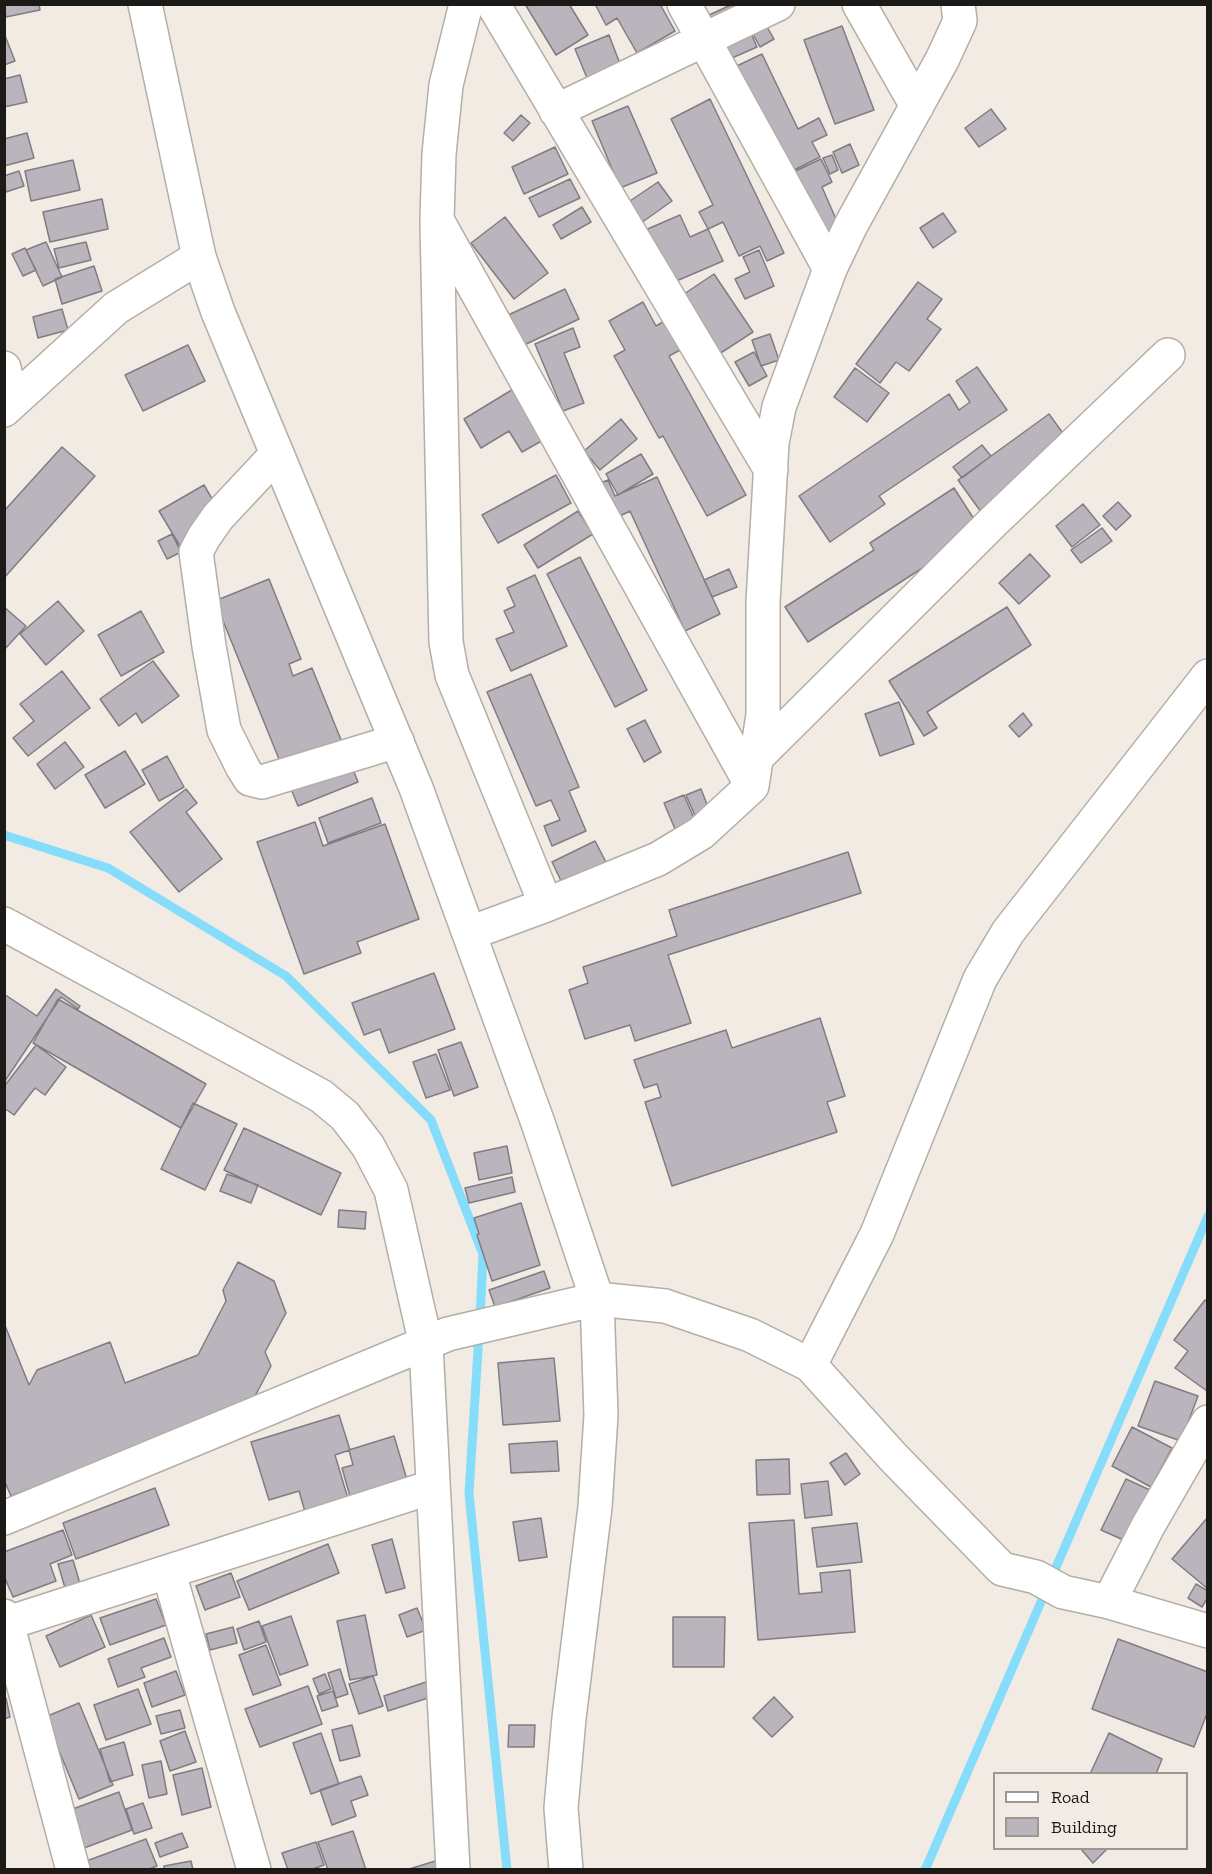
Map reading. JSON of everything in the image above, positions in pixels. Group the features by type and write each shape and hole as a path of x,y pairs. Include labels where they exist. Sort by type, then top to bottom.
{"street":[{"path":"145,4 199,257 218,312 397,741 470,933 538,1123 597,1299 601,1415 595,1507 569,1718 561,1808 566,1869"},
{"path":"466,4 446,85 439,154 437,220 446,642 452,675 546,905"},
{"path":"493,4 771,470"},
{"path":"684,4 830,268"},
{"path":"556,111 778,4"},
{"path":"859,4 917,106"},
{"path":"754,772 763,715 763,602 772,443 779,407 830,268 960,21 958,4"},
{"path":"437,220 754,772"},
{"path":"8,406 116,308 199,257"},
{"path":"470,933 658,859 701,833 754,772 993,522 1168,355"},
{"path":"4,368 8,406"},
{"path":"277,454 219,517 196,552 224,730 246,774 250,779 262,782 397,741"},
{"path":"810,1365 877,1234 980,979 1008,932 1208,676"},
{"path":"4,924 321,1096 345,1116 368,1146 391,1190 426,1345 453,1869"},
{"path":"4,1518 448,1334 597,1299 665,1306 750,1335 810,1365 893,1457 1002,1569 1208,1632"},
{"path":"1109,1602 1148,1526 1208,1422"},
{"path":"73,1869 6,1619 169,1573 432,1487"},
{"path":"169,1573 254,1869"}],"building":[{"path":"4,4 39,4 40,10 6,17"},
{"path":"525,4 569,4 588,35 556,55"},
{"path":"595,4 660,4 675,31 637,53 617,18 606,25"},
{"path":"733,4 757,4 743,15 757,47 716,65 696,21"},
{"path":"762,18 774,39 760,47 748,25"},
{"path":"842,26 874,110 835,124 804,40"},
{"path":"4,33 15,61 4,65"},
{"path":"609,35 625,77 592,90 575,49"},
{"path":"762,54 798,129 819,118 827,135 812,142 820,157 782,176 724,72"},
{"path":"20,75 27,102 4,107 4,79"},
{"path":"710,99 784,253 767,261 760,246 739,256 723,222 708,229 699,212 713,205 671,119"},
{"path":"628,106 657,173 620,188 592,121"},
{"path":"991,109 1006,129 979,147 965,128"},
{"path":"521,115 530,123 513,141 504,133"},
{"path":"27,133 34,158 4,166 4,139"},
{"path":"850,144 859,165 842,173 833,152"},
{"path":"555,147 568,174 524,194 512,167"},
{"path":"832,155 838,170 830,174 823,158"},
{"path":"821,159 832,182 822,187 842,233 816,244 785,176"},
{"path":"73,160 80,190 31,201 25,171"},
{"path":"19,171 24,186 6,192 4,176"},
{"path":"570,179 580,198 539,217 529,198"},
{"path":"658,182 672,201 641,223 627,203"},
{"path":"102,199 108,229 50,242 43,212"},
{"path":"582,207 591,222 561,239 553,225"},
{"path":"943,213 956,232 933,248 920,228"},
{"path":"680,215 690,237 708,229 723,261 667,285 643,231"},
{"path":"505,217 548,273 514,299 471,243"},
{"path":"46,242 62,277 43,286 26,250"},
{"path":"86,242 91,260 59,268 54,249"},
{"path":"25,248 36,270 23,276 12,254"},
{"path":"759,250 774,286 745,299 735,279 750,272 743,257"},
{"path":"94,266 102,291 62,304 55,279"},
{"path":"714,274 753,332 716,356 678,298"},
{"path":"918,282 942,299 927,319 941,329 909,371 896,362 880,383 856,364"},
{"path":"565,289 579,319 520,347 506,316"},
{"path":"643,302 656,326 668,319 684,348 669,356 746,495 707,516 663,436 659,438 614,356 625,350 609,321"},
{"path":"62,309 68,330 38,338 33,317"},
{"path":"573,328 580,347 564,353 584,403 563,411 535,344"},
{"path":"770,334 779,360 761,366 752,340"},
{"path":"188,345 205,381 143,411 125,375"},
{"path":"754,352 767,376 749,386 735,362"},
{"path":"977,367 1007,410 879,496 885,504 830,542 799,496 949,394 959,410 970,402 956,381"},
{"path":"855,368 889,393 867,422 834,397"},
{"path":"515,388 545,439 522,452 509,431 481,448 464,419"},
{"path":"1049,414 1075,450 984,516 958,480"},
{"path":"621,419 637,439 600,470 584,451"},
{"path":"982,445 991,456 962,478 953,467"},
{"path":"62,447 95,476 4,578 4,511"},
{"path":"641,454 653,474 618,495 606,474"},
{"path":"556,475 571,503 498,543 482,515"},
{"path":"657,477 720,614 685,631 630,511 614,519 598,484 608,480 615,496"},
{"path":"204,485 225,521 180,546 159,511"},
{"path":"954,488 981,530 808,642 785,607 874,550 870,543"},
{"path":"1118,502 1131,516 1116,530 1103,516"},
{"path":"1083,504 1100,525 1072,547 1056,526"},
{"path":"578,511 593,534 538,568 524,545"},
{"path":"1102,528 1112,541 1081,563 1071,550"},
{"path":"172,534 181,552 167,559 158,541"},
{"path":"1030,554 1050,576 1019,604 999,583"},
{"path":"580,557 647,690 615,707 547,574"},
{"path":"729,569 737,587 712,597 704,580"},
{"path":"535,575 567,646 511,671 496,639 514,632 504,611 515,606 507,588"},
{"path":"269,579 301,659 289,664 293,676 312,668 358,782 298,806 215,601"},
{"path":"58,601 84,631 46,665 20,634"},
{"path":"4,607 26,626 4,650"},
{"path":"1007,607 1031,645 927,712 937,728 924,736 889,681"},
{"path":"141,611 164,652 121,676 98,635"},
{"path":"153,661 179,696 142,723 136,713 119,726 100,699"},
{"path":"62,671 90,708 28,756 13,738 34,721 20,704"},
{"path":"531,674 579,787 569,791 586,831 552,846 544,826 560,820 551,800 536,806 487,692"},
{"path":"899,702 914,744 880,756 865,714"},
{"path":"1023,713 1032,725 1019,737 1009,726"},
{"path":"645,720 661,752 644,762 627,729"},
{"path":"65,742 84,767 55,789 37,764"},
{"path":"125,751 145,784 105,808 85,775"},
{"path":"167,756 184,787 159,801 142,770"},
{"path":"186,789 197,803 186,812 222,859 179,892 130,832"},
{"path":"701,789 710,812 696,818 686,795"},
{"path":"684,795 695,821 675,829 664,803"},
{"path":"372,798 381,823 328,843 319,818"},
{"path":"315,822 323,846 385,824 419,919 357,942 361,953 304,974 257,842"},
{"path":"595,841 607,864 563,885 552,862"},
{"path":"848,852 861,893 668,955 691,1023 635,1041 630,1025 585,1039 569,990 588,983 583,967 677,936 669,910"},
{"path":"434,973 455,1029 389,1053 380,1029 364,1035 352,1003"},
{"path":"56,989 80,1006 78,1009 61,997 5,1081 4,994 37,1016"},
{"path":"58,999 206,1084 181,1128 33,1043"},
{"path":"820,1018 845,1096 827,1102 837,1132 672,1186 645,1102 661,1097 657,1084 644,1088 634,1060 726,1030 732,1048"},
{"path":"461,1042 478,1087 454,1096 438,1050"},
{"path":"36,1045 66,1067 45,1095 35,1088 14,1115 4,1108 4,1082 6,1084"},
{"path":"436,1054 450,1090 426,1098 413,1062"},
{"path":"193,1103 237,1124 205,1190 161,1169"},
{"path":"244,1128 341,1173 321,1215 224,1170"},
{"path":"507,1146 512,1173 479,1180 474,1153"},
{"path":"227,1174 258,1185 251,1203 220,1191"},
{"path":"512,1177 515,1192 469,1203 465,1188"},
{"path":"521,1203 540,1265 492,1281 474,1218"},
{"path":"339,1210 366,1212 365,1229 338,1227"},
{"path":"238,1262 274,1281 286,1313 265,1352 271,1366 255,1396 244,1400 231,1424 11,1496 4,1480 4,1323 29,1385 37,1370 110,1342 125,1383 198,1355 226,1301 223,1290"},
{"path":"544,1271 550,1288 495,1307 489,1290"},
{"path":"1205,1300 1208,1302 1207,1391 1175,1368 1188,1351 1174,1340"},
{"path":"554,1358 560,1421 503,1425 498,1363"},
{"path":"1155,1381 1198,1396 1181,1441 1138,1426"},
{"path":"339,1415 350,1450 335,1455 349,1502 306,1515 299,1491 269,1500 251,1442"},
{"path":"1132,1427 1172,1448 1151,1487 1112,1466"},
{"path":"394,1436 410,1490 353,1507 342,1468 353,1465 349,1450"},
{"path":"557,1441 559,1471 511,1473 509,1444"},
{"path":"846,1453 860,1474 845,1485 830,1463"},
{"path":"789,1459 790,1494 757,1495 756,1460"},
{"path":"1126,1479 1152,1491 1128,1542 1101,1530"},
{"path":"828,1481 832,1515 805,1518 801,1484"},
{"path":"155,1488 169,1525 76,1559 63,1523"},
{"path":"1208,1517 1208,1589 1172,1559"},
{"path":"541,1518 547,1557 519,1561 513,1522"},
{"path":"794,1520 799,1594 822,1592 820,1573 850,1570 855,1632 758,1640 749,1523"},
{"path":"857,1523 862,1562 817,1567 812,1528"},
{"path":"63,1530 72,1555 50,1564 56,1581 13,1597 4,1576 4,1552"},
{"path":"392,1539 405,1588 386,1593 372,1545"},
{"path":"328,1544 339,1573 249,1610 237,1581"},
{"path":"73,1560 83,1594 68,1598 58,1564"},
{"path":"231,1573 240,1597 205,1610 196,1586"},
{"path":"1196,1584 1208,1591 1208,1597 1202,1607 1188,1598"},
{"path":"156,1599 166,1625 110,1645 100,1618"},
{"path":"417,1608 426,1630 407,1637 399,1615"},
{"path":"91,1615 105,1647 60,1667 46,1636"},
{"path":"365,1615 377,1675 350,1680 337,1621"},
{"path":"291,1616 308,1665 280,1675 262,1626"},
{"path":"673,1617 725,1617 724,1667 673,1667"},
{"path":"259,1621 266,1642 244,1650 237,1629"},
{"path":"233,1627 237,1643 210,1650 206,1634"},
{"path":"164,1638 171,1657 141,1668 145,1677 118,1687 108,1659"},
{"path":"1118,1639 1208,1672 1208,1711 1194,1747 1092,1709"},
{"path":"266,1645 281,1685 253,1695 239,1655"},
{"path":"340,1669 348,1694 336,1698 328,1673"},
{"path":"176,1671 185,1695 152,1707 144,1683"},
{"path":"325,1674 331,1689 319,1694 313,1679"},
{"path":"373,1676 383,1706 359,1714 349,1684"},
{"path":"429,1681 434,1696 388,1711 384,1696"},
{"path":"308,1686 322,1724 260,1747 245,1709"},
{"path":"138,1689 151,1724 106,1740 94,1705"},
{"path":"333,1691 338,1706 322,1711 317,1696"},
{"path":"774,1697 793,1717 772,1737 753,1718"},
{"path":"6,1698 10,1717 4,1719 4,1699"},
{"path":"79,1703 113,1785 79,1799 45,1717"},
{"path":"180,1710 185,1728 161,1734 156,1716"},
{"path":"352,1725 360,1756 340,1761 332,1730"},
{"path":"509,1725 535,1725 534,1747 508,1747"},
{"path":"185,1731 196,1762 170,1771 160,1741"},
{"path":"321,1733 339,1784 311,1794 293,1743"},
{"path":"1109,1733 1162,1759 1157,1772 1091,1772"},
{"path":"124,1742 133,1775 110,1782 100,1749"},
{"path":"161,1761 167,1794 149,1798 142,1765"},
{"path":"202,1768 211,1807 182,1815 173,1775"},
{"path":"361,1776 368,1795 351,1801 356,1816 332,1825 320,1790"},
{"path":"119,1792 132,1830 84,1848 70,1810"},
{"path":"143,1803 152,1828 134,1834 126,1809"},
{"path":"353,1831 366,1870 328,1870 318,1842"},
{"path":"182,1833 188,1847 160,1857 155,1843"},
{"path":"146,1839 157,1866 146,1870 83,1870 81,1863"},
{"path":"316,1842 324,1865 310,1870 288,1870 282,1853"},
{"path":"1082,1850 1106,1850 1093,1863"},
{"path":"445,1858 448,1870 406,1870"},
{"path":"191,1861 193,1870 164,1870 164,1866"}],"waterway":[{"path":"4,835 108,868 286,976 431,1120 483,1254 480,1320"},
{"path":"925,1870 1208,1216"},
{"path":"479,1334 469,1493 507,1870"}]}
